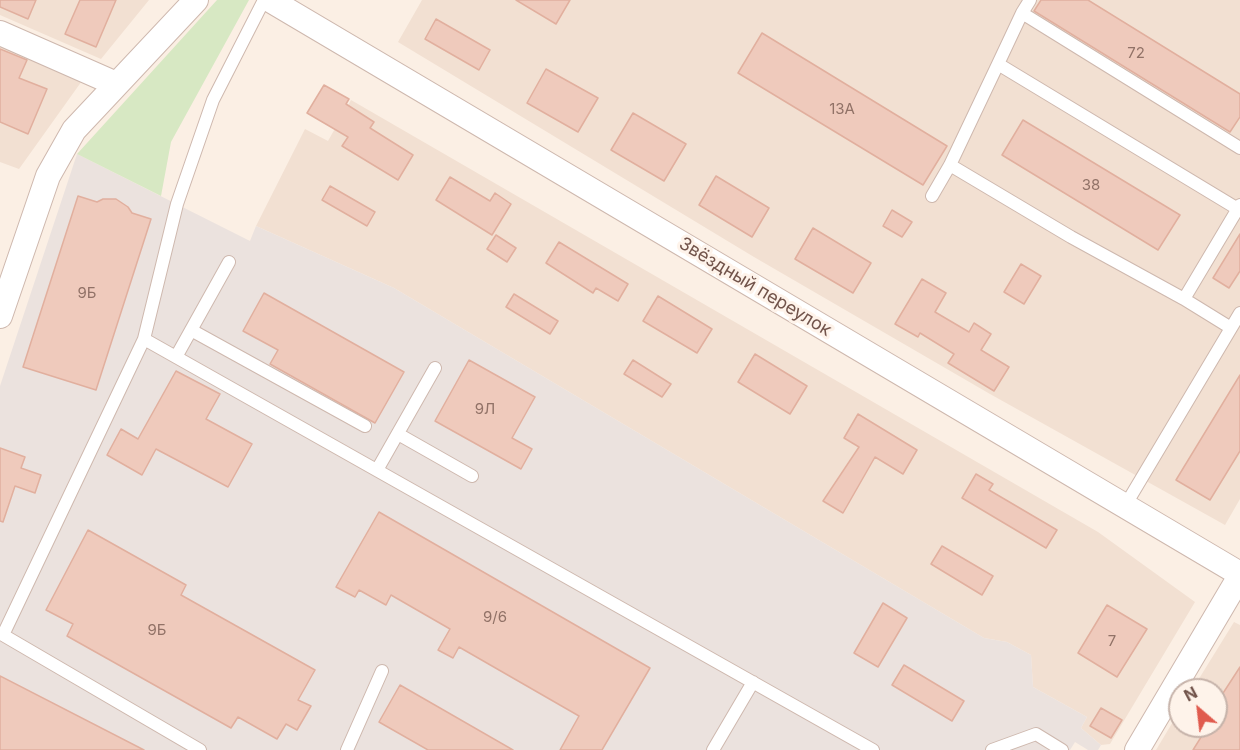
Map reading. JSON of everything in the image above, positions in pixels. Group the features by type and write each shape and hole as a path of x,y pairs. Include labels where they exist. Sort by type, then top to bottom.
{"street":[{"path":"0,316 48,176 74,130 196,0"},
{"name":"Звёздный переулок","path":"270,0 1240,575"},
{"path":"0,33 116,84"},
{"path":"1137,750 1233,605 1240,575"}],"lane":[{"path":"200,750 1,638 144,339 177,204 213,99 264,0"},
{"path":"933,196 1030,0"},
{"path":"1022,13 1240,148"},
{"path":"998,64 1239,207 1184,299"},
{"path":"950,165 1231,328"},
{"path":"176,357 229,262"},
{"path":"1125,506 1240,314"},
{"path":"191,330 365,426"},
{"path":"144,339 873,750"},
{"path":"377,471 435,368"},
{"path":"398,434 472,476"},
{"path":"347,750 382,671"},
{"path":"712,750 753,682"},
{"path":"992,750 1036,734 1062,750"}],"shaded area":[{"path":"0,0 149,0 101,59 0,15"},
{"path":"422,0 1240,0 1240,499 1225,525 990,394 754,257 398,42"},
{"path":"0,41 84,78 19,169 0,162"},
{"path":"351,100 1098,532 1195,602 1110,744 1101,745 1081,728 1087,717 1033,687 1031,655 1007,642 984,638 394,288 256,226 305,129 328,141"},
{"path":"77,154 250,241 256,226 394,288 984,638 1007,642 1031,655 1033,687 1087,717 1081,728 1101,745 1098,750 1088,750 1075,742 1070,750 0,750 0,386"},
{"path":"1234,622 1240,625 1240,750 1156,750 1168,730 1168,738 1228,738 1228,678 1199,678"}],"green space":[{"path":"217,0 249,0 171,142 161,196 77,154"}],"building":[{"path":"0,0 36,0 28,19 0,7"},
{"path":"80,0 116,0 96,47 65,34"},
{"path":"516,0 570,0 556,24"},
{"path":"1041,0 1088,0 1240,94 1240,117 1230,132 1034,11"},
{"path":"436,19 490,50 479,70 425,39"},
{"path":"762,33 947,146 923,185 738,73"},
{"path":"0,49 27,60 19,78 47,89 28,134 0,122"},
{"path":"546,69 598,98 578,132 527,103"},
{"path":"324,85 349,99 346,104 374,122 370,128 413,155 398,180 342,146 348,137 307,113"},
{"path":"633,113 686,144 664,181 611,150"},
{"path":"1023,120 1180,215 1158,250 1002,155"},
{"path":"716,176 769,208 752,237 699,205"},
{"path":"450,177 490,201 495,193 511,204 492,235 436,200"},
{"path":"330,186 375,212 367,226 322,200"},
{"path":"78,196 97,202 103,199 116,199 128,207 132,213 151,219 96,390 23,367"},
{"path":"892,210 912,222 902,237 883,226"},
{"path":"813,228 871,263 853,293 795,259"},
{"path":"1240,234 1240,271 1229,288 1213,278"},
{"path":"496,235 516,248 507,262 487,249"},
{"path":"559,242 628,284 618,301 596,288 593,293 546,263"},
{"path":"1021,264 1041,276 1024,304 1004,292"},
{"path":"922,279 946,293 935,312 969,332 974,323 991,334 981,350 1009,367 994,391 948,363 954,354 920,333 918,337 895,324"},
{"path":"264,293 404,372 375,423 270,364 278,350 243,331"},
{"path":"514,294 558,321 550,334 506,307"},
{"path":"658,296 712,329 697,353 643,321"},
{"path":"755,354 807,386 790,414 738,382"},
{"path":"469,360 535,397 512,438 532,449 521,469 435,421"},
{"path":"633,360 671,384 662,397 624,374"},
{"path":"176,371 220,394 206,419 252,444 228,487 156,449 142,475 107,455 121,429 138,439"},
{"path":"1240,375 1240,451 1210,500 1176,480"},
{"path":"858,414 917,450 903,474 875,457 843,513 823,501 859,447 844,438"},
{"path":"0,448 25,457 21,468 41,475 35,493 15,486 3,522 0,521"},
{"path":"976,474 993,484 989,490 1057,530 1046,548 962,498"},
{"path":"379,512 650,668 602,750 560,750 579,716 459,647 453,658 438,650 450,629 391,595 386,605 359,590 355,597 336,587"},
{"path":"88,530 186,585 181,595 315,670 298,700 311,706 297,730 286,724 277,739 238,717 231,728 67,636 73,624 46,610"},
{"path":"942,546 993,576 982,595 931,564"},
{"path":"883,603 907,618 878,667 854,653"},
{"path":"1107,605 1147,629 1117,677 1078,653"},
{"path":"904,665 964,701 952,721 892,685"},
{"path":"1240,667 1240,750 1193,750 1200,738 1228,738 1228,686"},
{"path":"0,676 144,750 0,750"},
{"path":"400,685 513,750 428,750 379,722"},
{"path":"1101,708 1122,720 1111,738 1090,726"}]}
